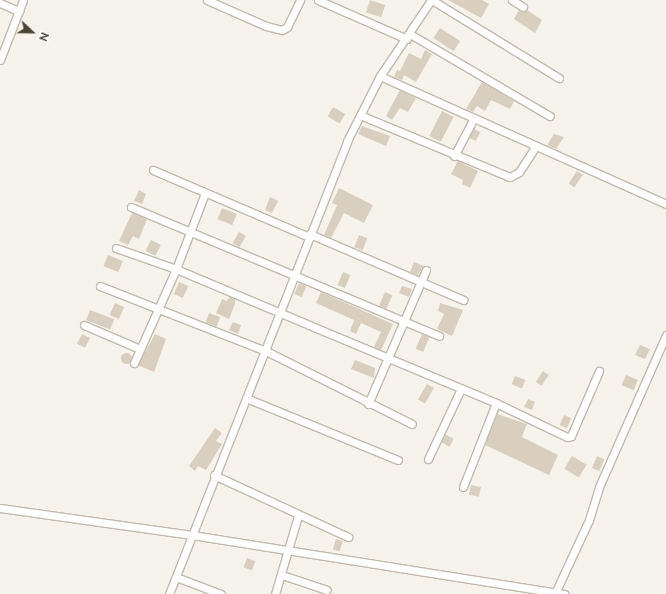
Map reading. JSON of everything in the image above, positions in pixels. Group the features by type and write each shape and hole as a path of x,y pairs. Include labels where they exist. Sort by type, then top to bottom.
{"street":[{"path":"0,60 2,49 23,0"},
{"path":"207,0 266,26 282,30 287,27 300,0"},
{"path":"318,0 409,36 550,116"},
{"path":"169,594 214,475 266,351 309,236 360,115 380,76 409,36 431,0 559,78"},
{"path":"512,0 523,7"},
{"path":"0,3 19,11"},
{"path":"380,76 666,204"},
{"path":"360,115 454,156 510,177 519,172 536,146"},
{"path":"454,156 474,118"},
{"path":"153,170 463,300"},
{"path":"134,363 159,310 176,269 188,232 205,193"},
{"path":"131,207 439,336"},
{"path":"116,248 176,269 280,314 461,388 568,437 598,371"},
{"path":"368,404 426,270"},
{"path":"100,286 266,351 368,404 412,424"},
{"path":"84,326 140,349"},
{"path":"556,591 588,520 598,487 666,335"},
{"path":"428,459 461,388"},
{"path":"246,398 398,460"},
{"path":"463,487 496,403"},
{"path":"214,475 298,516 348,537"},
{"path":"0,508 192,535 288,552 497,585 556,591 564,594"},
{"path":"275,594 298,516"},
{"path":"282,574 327,590"},
{"path":"176,577 221,594"}],"building":[{"path":"370,0 385,5 381,17 366,12"},
{"path":"448,0 482,0 489,4 481,18"},
{"path":"519,10 527,10 542,20 535,33 514,19"},
{"path":"440,28 460,41 454,51 433,38"},
{"path":"425,50 432,54 416,82 404,75 402,80 394,77 397,70 400,71 409,53 421,59"},
{"path":"482,82 514,101 510,109 491,100 485,111 477,106 473,112 466,109"},
{"path":"400,90 416,98 408,112 400,108 392,120 386,116"},
{"path":"333,107 345,114 340,124 328,117"},
{"path":"442,111 454,117 441,142 429,136"},
{"path":"362,126 390,136 386,146 358,134"},
{"path":"474,129 480,132 476,141 469,138"},
{"path":"554,134 564,137 556,149 547,145"},
{"path":"458,161 478,171 470,188 462,184 463,180 451,174"},
{"path":"577,171 583,175 574,187 569,183"},
{"path":"339,188 373,205 364,223 344,213 331,238 324,235 337,205 332,203"},
{"path":"139,190 146,194 142,204 134,201"},
{"path":"270,197 278,201 272,213 265,210"},
{"path":"222,208 237,214 232,225 218,219"},
{"path":"132,213 147,219 139,239 133,236 128,245 119,241"},
{"path":"239,232 246,236 239,247 232,243"},
{"path":"359,235 367,238 363,250 354,247"},
{"path":"151,240 161,245 155,256 146,251"},
{"path":"108,255 123,261 118,272 104,266"},
{"path":"414,262 424,266 418,275 410,272"},
{"path":"343,272 350,275 345,288 338,285"},
{"path":"179,282 188,286 183,298 174,294"},
{"path":"299,283 306,286 302,297 294,294"},
{"path":"402,286 412,289 409,297 399,293"},
{"path":"321,292 393,324 381,350 374,347 381,332 361,323 356,334 350,331 354,320 316,303"},
{"path":"385,292 392,295 387,309 379,306"},
{"path":"229,297 235,299 235,304 229,319 216,313 222,299 227,301"},
{"path":"115,303 124,307 119,319 110,315"},
{"path":"440,303 463,310 452,336 437,329 444,314 438,311"},
{"path":"90,310 114,319 110,330 86,320"},
{"path":"209,313 220,317 217,327 206,322"},
{"path":"233,322 241,325 238,334 229,330"},
{"path":"82,334 90,338 85,348 77,344"},
{"path":"155,334 166,339 154,372 138,365"},
{"path":"422,334 429,337 423,352 416,349"},
{"path":"640,345 650,349 645,359 635,355"},
{"path":"124,353 128,353 130,354 130,362 124,363 121,360 121,356"},
{"path":"355,360 375,368 374,378 351,369"},
{"path":"543,371 549,375 542,386 536,382"},
{"path":"626,375 638,380 634,390 622,385"},
{"path":"515,376 525,380 522,388 512,384"},
{"path":"427,384 434,388 425,404 418,400"},
{"path":"528,399 535,402 532,410 524,407"},
{"path":"497,414 527,424 522,437 558,455 549,475 485,445"},
{"path":"564,415 571,418 567,428 560,425"},
{"path":"215,428 222,433 216,441 222,444 206,470 198,466 195,471 189,466"},
{"path":"445,434 454,439 449,447 441,442"},
{"path":"572,456 587,465 579,478 564,469"},
{"path":"597,456 604,459 599,471 592,468"},
{"path":"471,485 481,487 479,497 469,495"},
{"path":"336,539 343,541 340,552 333,550"},
{"path":"247,558 255,561 252,571 243,567"}]}
